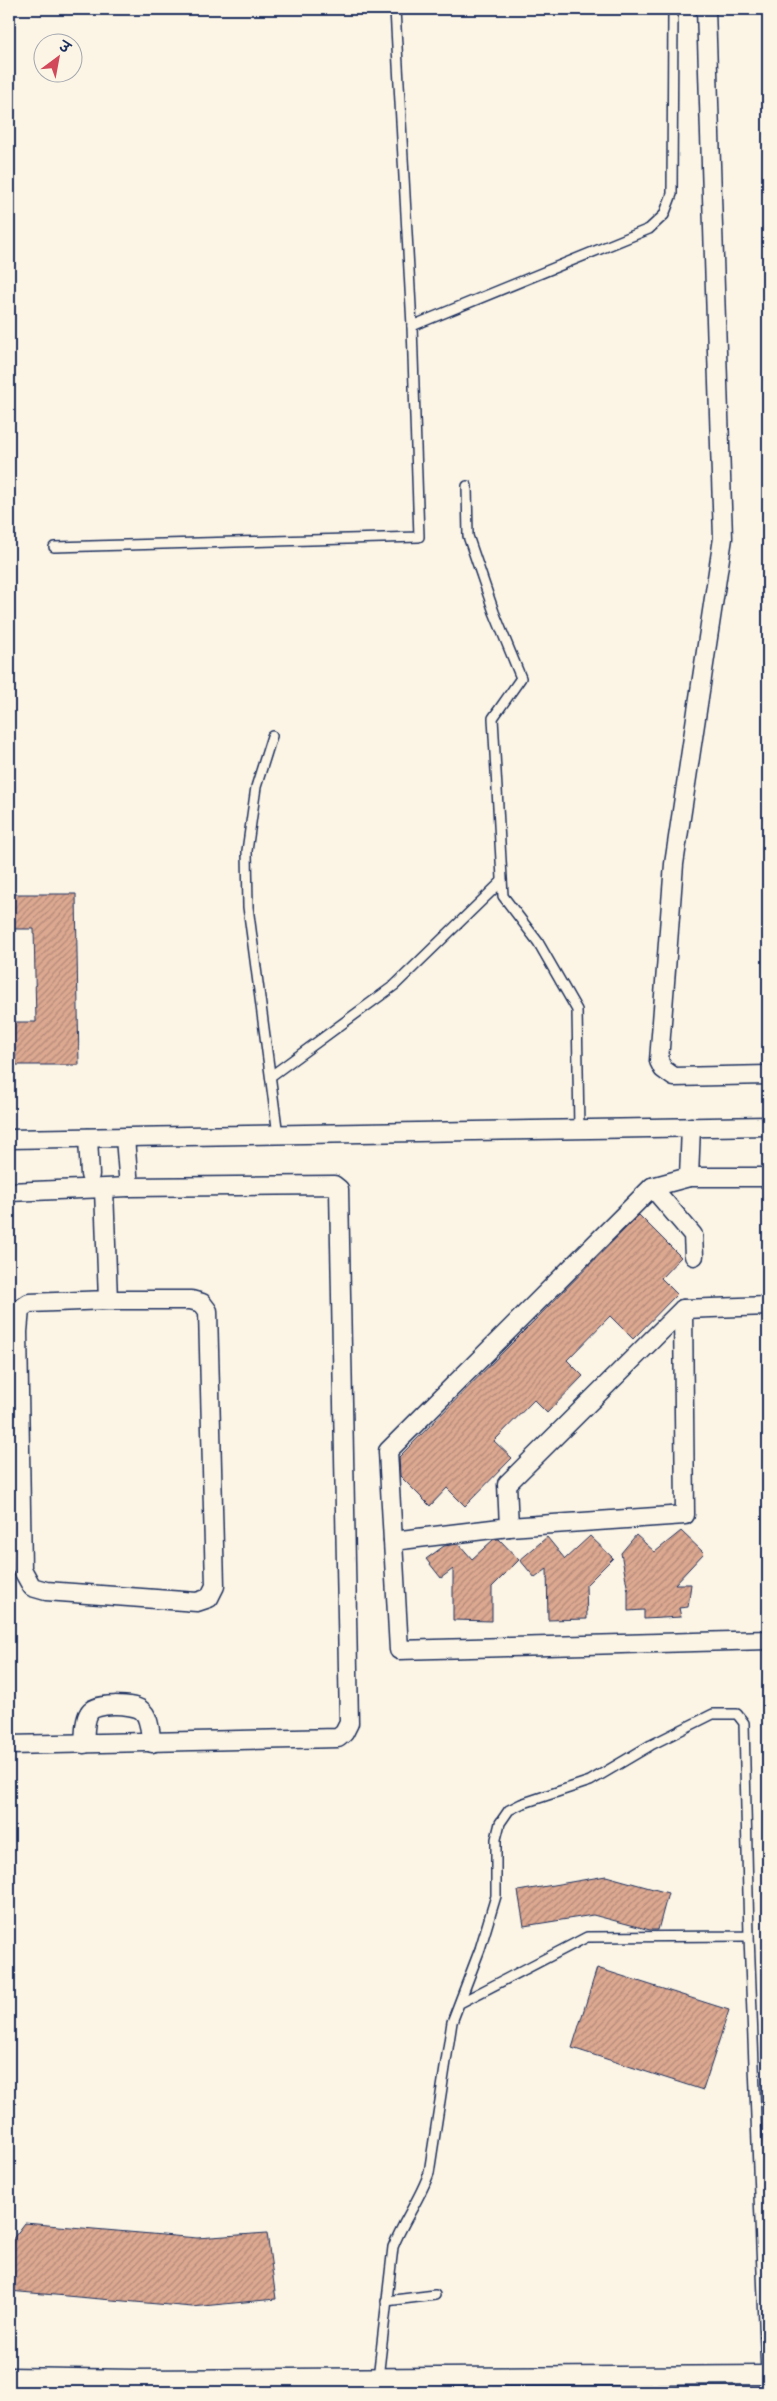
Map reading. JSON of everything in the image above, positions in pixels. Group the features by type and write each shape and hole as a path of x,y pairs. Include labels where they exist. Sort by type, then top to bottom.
{"street":[{"path":"706,9 723,538 674,864 659,1061 662,1069 674,1077 768,1075"},
{"path":"9,1139 768,1126"},
{"path":"689,1177 691,1127"},
{"path":"88,1138 108,1300"},
{"path":"125,1138 129,1187"},
{"path":"768,1177 689,1177 652,1187 388,1451 399,1650 768,1640"},
{"path":"9,1192 95,1185 129,1187 334,1185 340,1192 348,1728 338,1738 9,1745"},
{"path":"652,1187 693,1235 694,1256"},
{"path":"108,1300 191,1300 202,1303 208,1311 215,1586 209,1598 197,1602 46,1591 32,1587 22,1569 14,1435 20,1309 29,1303 108,1300"},
{"path":"509,1527 507,1484 682,1309 768,1306"},
{"path":"393,1541 509,1527 685,1515 682,1309"},
{"path":"84,1744 88,1714 93,1708 107,1705 133,1706 141,1710 146,1717 152,1743"},
{"path":"9,2377 376,2385 767,2375"}],"lane":[{"path":"54,547 419,537 412,326 395,9"},
{"path":"412,326 649,230 664,215 672,194 673,9"},
{"path":"467,486 468,536 494,612 521,678 493,718 503,896 538,942 577,1010 579,1129"},
{"path":"272,736 254,794 247,851 248,906 278,1135"},
{"path":"271,1076 395,985 502,881"},
{"path":"376,2385 393,2247 398,2233 422,2193 429,2172 446,2067 449,2034 483,1942 496,1896 496,1839 500,1823 509,1810 521,1804 590,1781 651,1745 713,1714 737,1714 744,1722 749,1936 767,2375"},
{"path":"460,2003 587,1937 749,1936"},
{"path":"386,2301 435,2295"}],"shaded area":[{"path":"766,1650 768,1650 768,1920"}],"building":[{"path":"9,894 76,894 79,1065 9,1065 9,1022 36,1022 34,929 9,929"},
{"path":"639,1215 681,1257 661,1278 677,1294 633,1339 610,1316 567,1360 583,1376 547,1413 534,1400 494,1441 512,1458 465,1506 447,1488 430,1506 400,1476 399,1457"},
{"path":"681,1531 704,1553 675,1584 691,1584 688,1607 679,1608 681,1617 644,1619 644,1610 628,1611 628,1591 621,1553 636,1535 655,1552"},
{"path":"590,1536 613,1558 586,1585 587,1619 548,1620 547,1569 535,1578 520,1560 547,1537 565,1559"},
{"path":"494,1539 499,1539 519,1560 492,1587 492,1621 453,1620 453,1569 441,1578 426,1559 444,1546 459,1544 472,1559"},
{"path":"606,1876 668,1893 658,1930 650,1930 593,1915 524,1926 518,1891"},
{"path":"597,1968 729,2010 703,2090 572,2048"},
{"path":"25,2223 197,2238 267,2233 276,2299 192,2307 9,2291 9,2244"}]}
